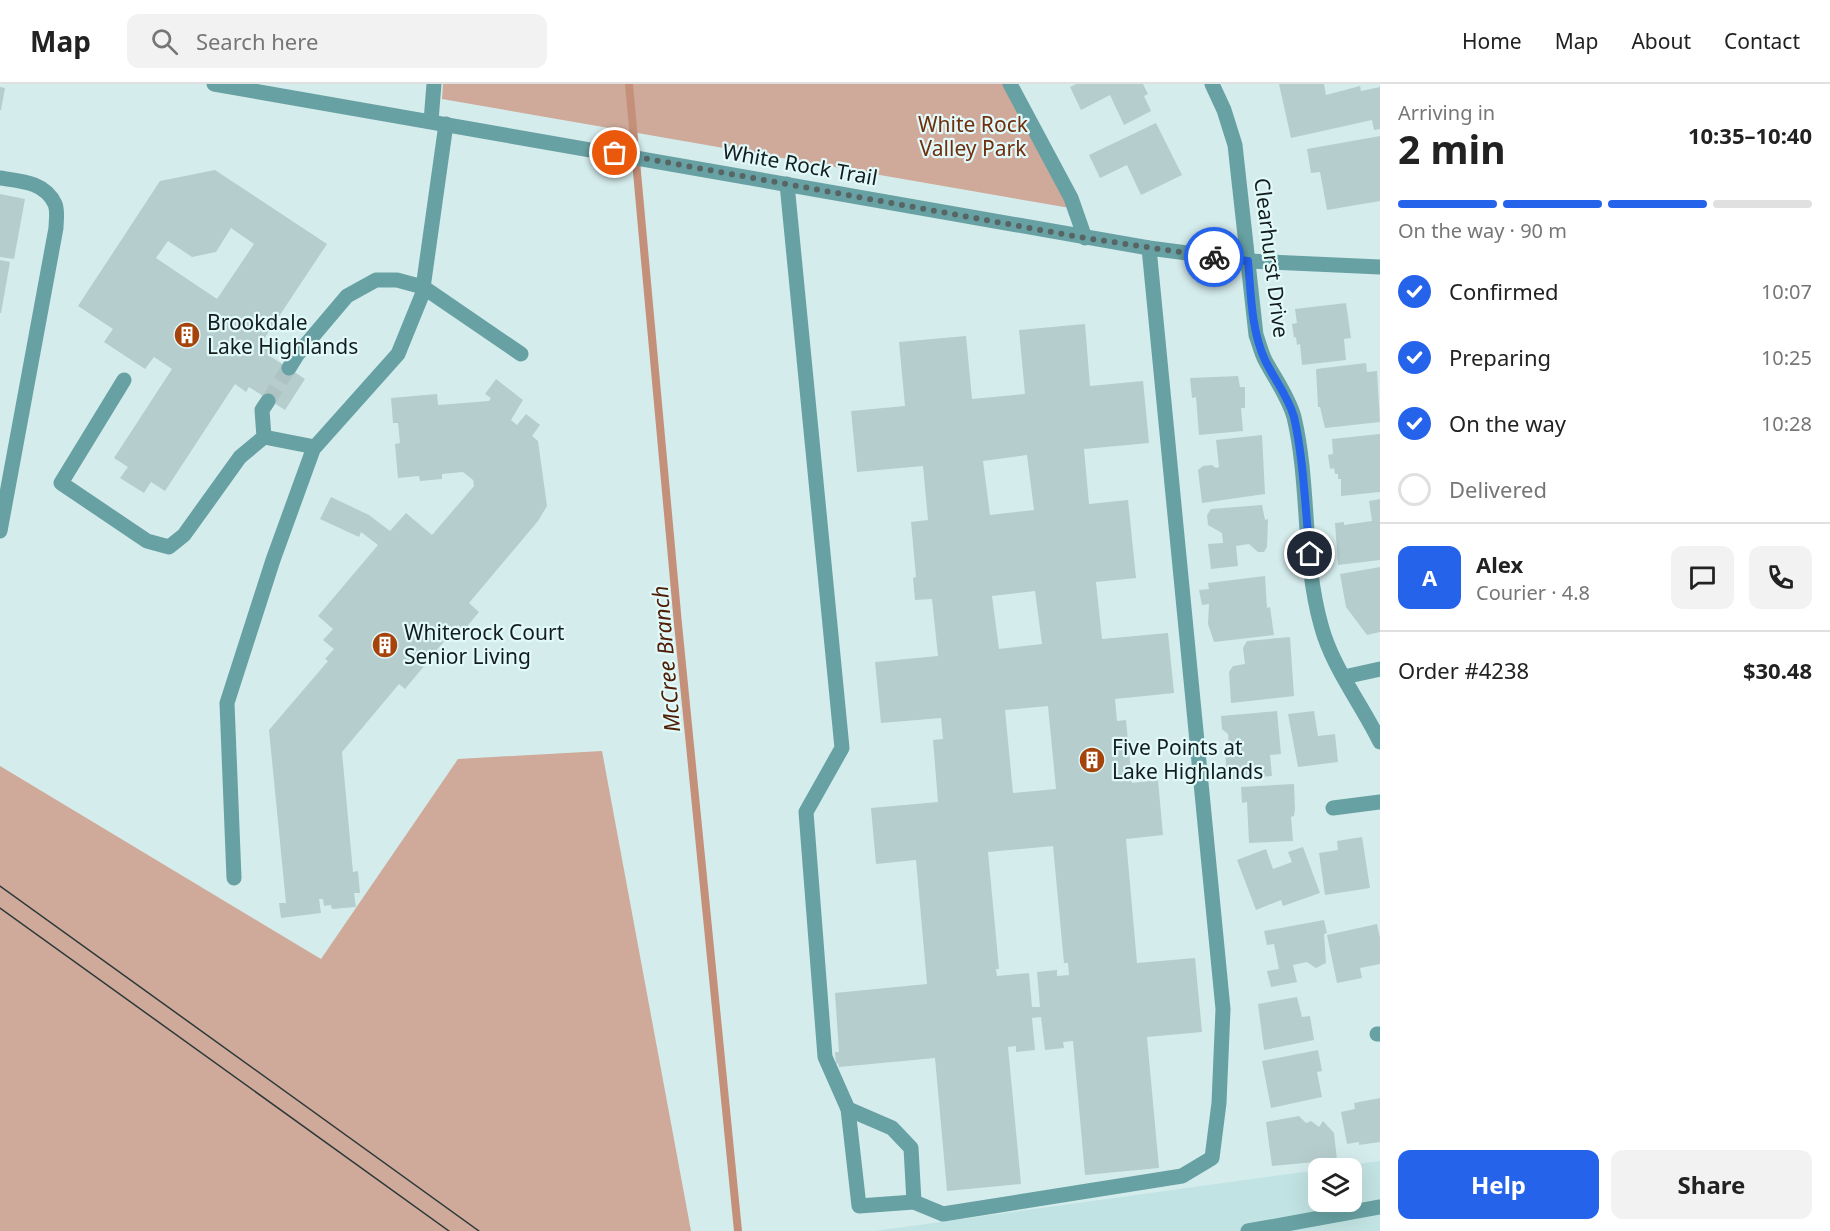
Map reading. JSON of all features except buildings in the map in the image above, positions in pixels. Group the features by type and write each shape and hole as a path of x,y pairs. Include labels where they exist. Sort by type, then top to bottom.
{"street":[{"name":"White Rock Trail","path":"214,84 257,88 446,124 1149,249 1248,261 1380,267"},
{"path":"431,121 434,84"},
{"path":"1010,84 1071,198 1085,238"},
{"name":"Clearhurst Drive","path":"1212,84 1224,110 1235,145 1256,334 1265,359 1293,415 1321,626 1331,653 1366,712 1380,742"},
{"path":"234,878 227,703 273,560 314,447 398,354 422,295 446,124"},
{"path":"0,178 32,183 46,192 56,206 56,228 0,531"},
{"path":"787,184 842,748 806,812 825,1057 848,1109 859,1206 915,1202 943,1214 1182,1176 1212,1158 1219,1104 1223,1009 1149,249"},
{"path":"289,368 297,355 347,296 376,280 397,280 423,287 521,354"},
{"path":"124,380 61,483 147,541 169,547 184,535 240,457 264,437"},
{"path":"264,437 262,410 268,400"},
{"path":"264,437 314,447"},
{"path":"1344,677 1380,669"},
{"path":"1333,808 1380,802"},
{"path":"848,1109 892,1128 911,1148 915,1202"},
{"path":"1248,1231 1380,1207"}],"shaded area":[{"path":"1380,1161 1380,1231 875,1231 1308,1171 1308,1212 1362,1212 1362,1163"}],"green space":[{"name":"White Rock Valley Park","path":"443,84 1008,84 1070,208 442,99"},
{"path":"602,751 691,1231 0,1231 0,766 321,959 458,759"}],"waterway":[{"name":"McCree Branch","path":"629,84 678,624 738,1231"}],"tunnel":[{"path":"268,401 289,368"}],"tram line":[{"path":"0,886 479,1231"},
{"path":"0,908 449,1231"}],"way so far":[{"path":"615,153 1085,238 1214,257"}],"place":[{"name":"Brookdale Lake Highlands","path":"187,335"},
{"name":"Whiterock Court Senior Living","path":"385,645"},
{"name":"Five Points at Lake Highlands","path":"1092,760"}],"route":[{"path":"1214,257 1248,261 1256,334 1265,359 1293,415 1310,554"}]}
